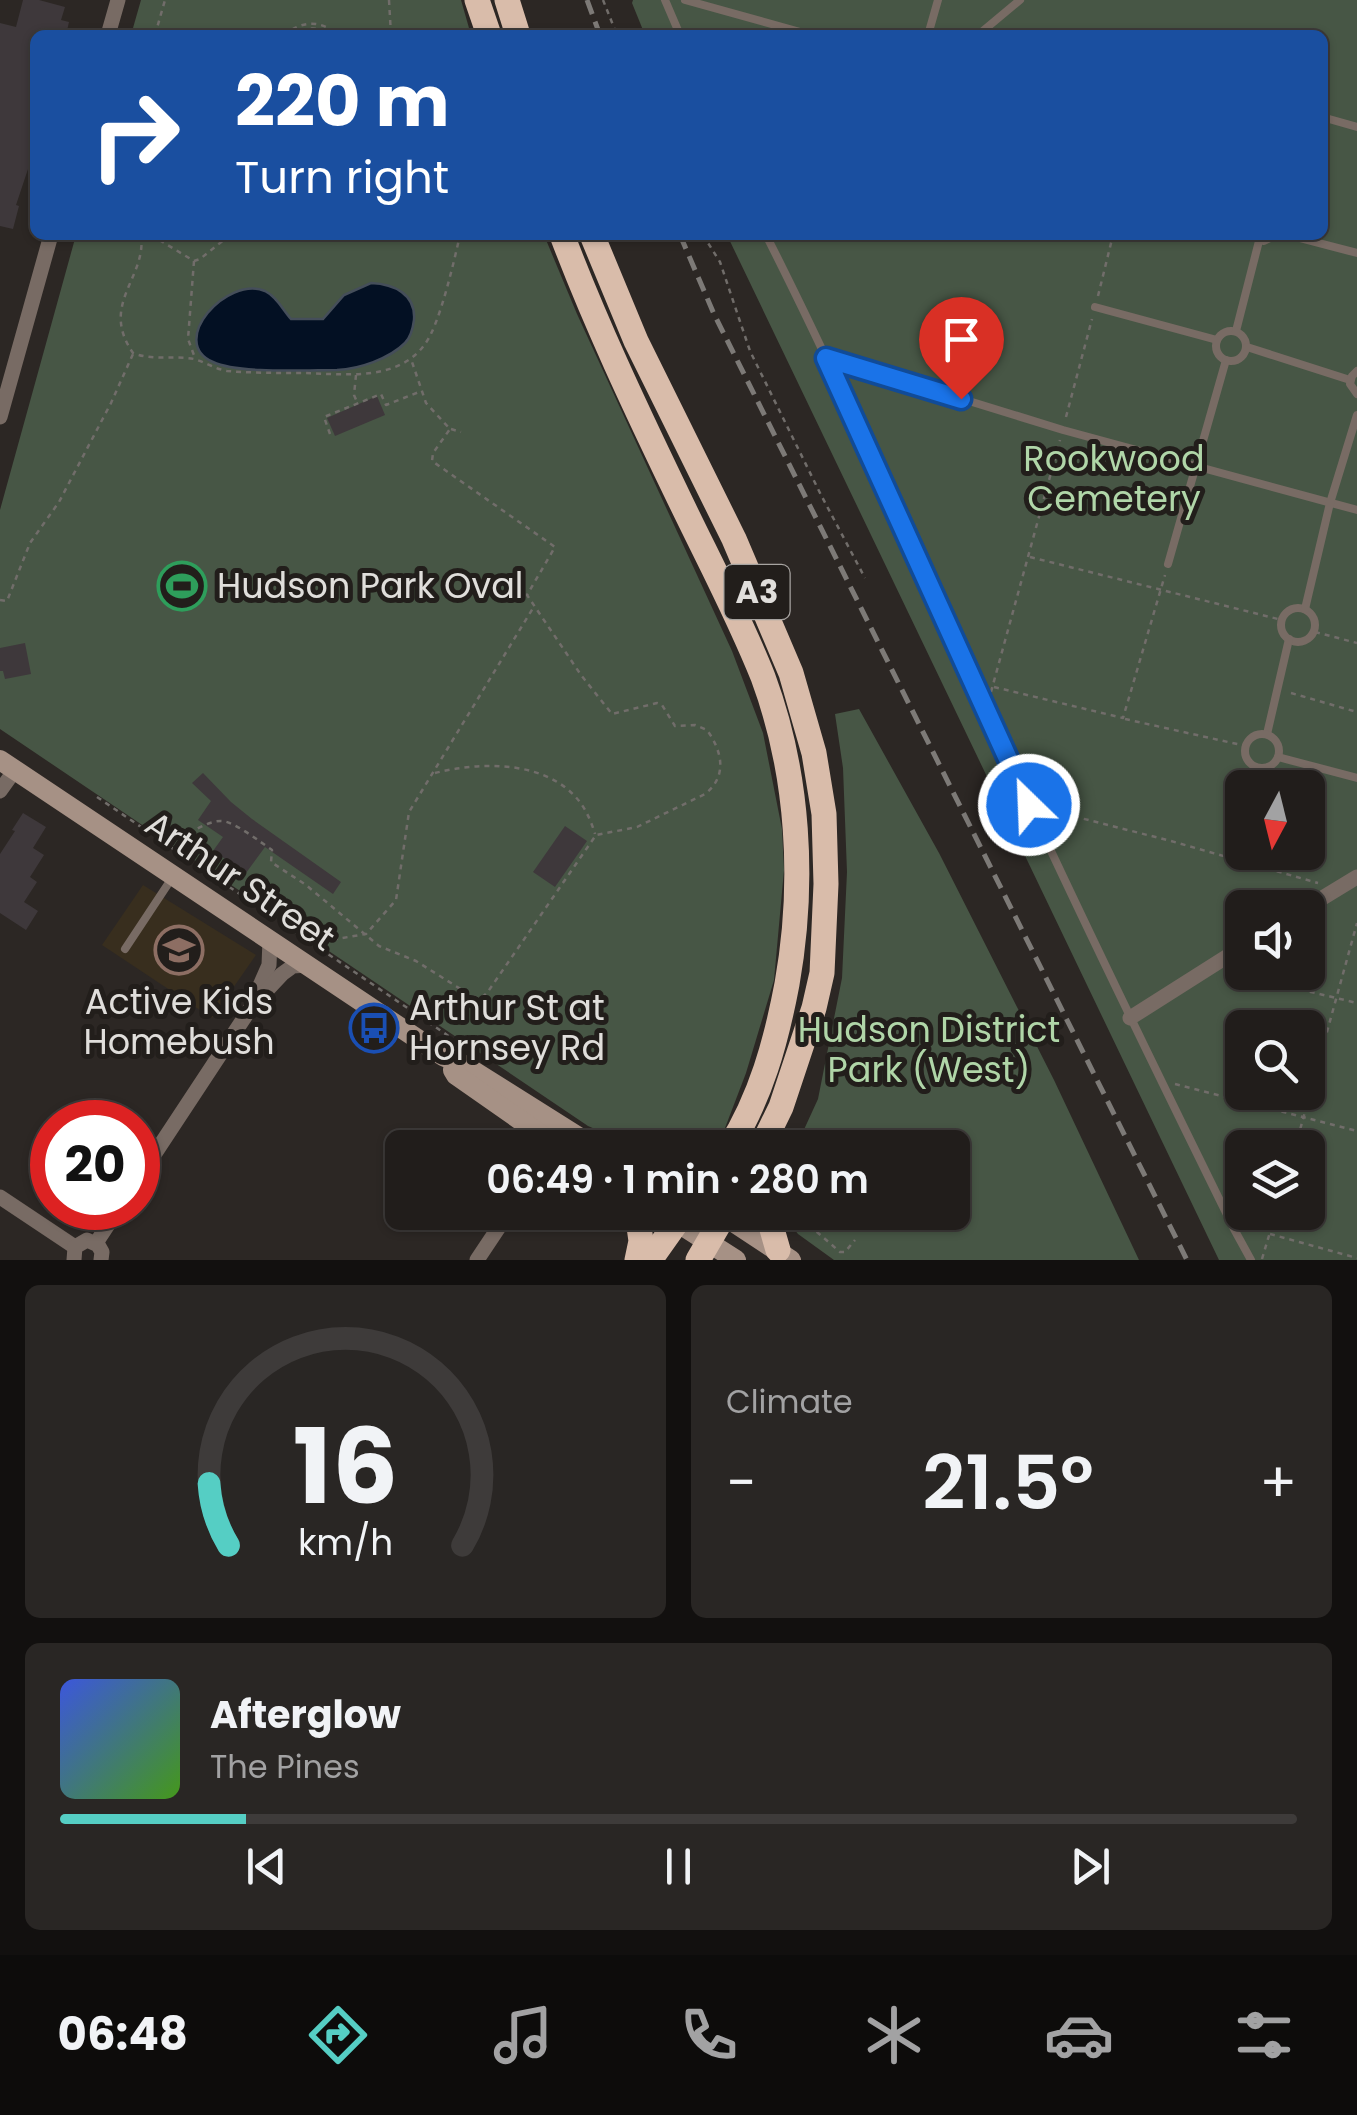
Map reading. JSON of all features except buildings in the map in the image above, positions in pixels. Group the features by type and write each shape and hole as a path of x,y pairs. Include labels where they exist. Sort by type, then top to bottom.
{"highway":[{"path":"477,0 487,30"},
{"path":"506,0 516,30"},
{"name":"A3","path":"564,240 618,368 755,660 778,726 788,772 796,830 797,885 790,964 766,1072 740,1130"},
{"name":"A3","path":"594,240 636,341 742,555 791,673 814,753 824,814 822,973 782,1107 770,1130"},
{"path":"781,1130 782,1107"},
{"path":"636,1260 639,1230"},
{"path":"650,1260 666,1230"},
{"path":"775,1230 785,1255"}],"main road":[{"name":"Arthur Street","path":"7,765 270,940 309,954 451,1050 464,1064 580,1130"},
{"name":"Arthur Street","path":"451,1050 456,1075 534,1130"},
{"path":"686,1230 703,1251 736,1260"},
{"path":"747,1230 785,1255"}],"street":[{"path":"109,30 118,0"},
{"path":"0,417 50,240"},
{"path":"0,791 7,765"},
{"path":"1325,897 1356,879"},
{"path":"252,1006 269,965 270,940"},
{"path":"160,1146 252,1006 282,974 309,954"},
{"path":"1130,1018 1225,958"},
{"path":"0,1197 75,1254 82,1241 96,1243 102,1252 101,1260"},
{"path":"96,1243 105,1230"},
{"path":"477,1260 497,1230"}],"lane":[{"path":"678,30 665,1 682,0 793,30"},
{"path":"929,30 938,0"},
{"path":"984,30 1020,0"},
{"path":"1328,119 1357,127"},
{"path":"768,240 1029,805 1251,1260"},
{"path":"1236,331 1255,240"},
{"path":"1307,240 1357,253"},
{"path":"1095,307 1218,340"},
{"path":"1228,331 1236,331 1244,338 1246,347 1241,358 1226,360 1218,353 1218,340 1228,331"},
{"path":"1246,347 1350,380"},
{"path":"826,358 1063,430 1357,510"},
{"path":"1168,564 1226,360"},
{"path":"1350,380 1357,371"},
{"path":"1350,380 1357,394"},
{"path":"1304,608 1330,502 1357,416"},
{"path":"1304,608 1314,618 1314,632 1305,641 1289,639 1282,630 1282,620 1290,609 1304,608"},
{"path":"1268,734 1289,639"},
{"path":"1268,734 1279,745 1278,757 1269,766 1258,767 1248,760 1246,746 1253,736 1268,734"},
{"path":"1278,757 1357,778"},
{"path":"125,949 174,875"}],"path":[{"path":"157,30 165,0"},
{"path":"389,0 391,30"},
{"path":"602,0 615,30"},
{"path":"293,30 312,22 327,30"},
{"path":"142,240 142,252 121,312 122,329 133,352 144,357 196,360 227,371 356,374 394,368 423,348 434,327 459,240"},
{"path":"159,240 194,261 224,240"},
{"path":"706,240 720,262 750,351 865,578"},
{"path":"986,711 1113,240"},
{"path":"216,246 222,254"},
{"path":"194,261 188,339 196,360"},
{"path":"0,600 7,602 30,543 59,502 133,352"},
{"path":"412,359 426,403 450,428 461,432"},
{"path":"356,374 357,403"},
{"path":"330,434 324,417 381,394 386,405 420,391"},
{"path":"189,833 224,820 233,825 272,850 272,862 388,952 416,960 480,999 596,836 637,827 705,794 720,777 720,755 707,730 695,725 674,726 662,705 654,703 617,714 610,712 526,595 555,547 432,460 450,428"},
{"path":"1028,556 1282,620"},
{"path":"1123,718 1168,564"},
{"path":"309,954 366,934 396,900 409,812 534,607"},
{"path":"1314,632 1357,643"},
{"path":"993,687 1246,746"},
{"path":"1278,689 1357,712"},
{"path":"431,774 486,766 542,774 578,799 596,836"},
{"path":"97,797 309,954 451,1050"},
{"path":"1029,805 1338,889"},
{"path":"1300,1130 1357,924"},
{"path":"1210,968 1357,1003"},
{"path":"1161,1080 1357,1132"},
{"path":"815,1230 840,1252 845,1252 855,1240"},
{"path":"1262,1260 1271,1230"},
{"path":"1270,1234 1357,1258"}],"shaded area":[{"name":"Active Kids Homebush","path":"143,885 256,955 212,1018 102,945"}],"green space":[{"path":"141,0 461,0 470,30 132,30"},
{"name":"Rookwood Cemetery","path":"1357,0 1357,1260 1219,1260 729,240 1328,240 1328,30 643,30 632,3"},
{"path":"75,240 546,240 732,651 763,733 782,829 784,870 774,980 725,1128 597,1130 588,1126 0,729 0,510"},
{"name":"Hudson District Park (West)","path":"859,709 939,853 1054,1080 1139,1260 834,1260 795,1230 970,1230 970,1130 804,1130 818,1099 842,978 847,872 843,768 835,714"}],"water":[{"path":"371,283 402,292 414,311 405,343 373,362 337,370 255,370 224,366 200,353 196,340 199,327 220,301 234,293 265,291 291,319 323,319 344,295"}],"railway":[{"path":"587,0 598,30"},
{"path":"682,240 714,314 1187,1260"}],"place":[{"name":"Hudson Park Oval","path":"182,586"},
{"name":"Active Kids Homebush","path":"179,950"},
{"name":"Arthur St at Hornsey Rd","path":"374,1028"}],"route":[{"path":"961,399 826,358 1029,805"}]}
